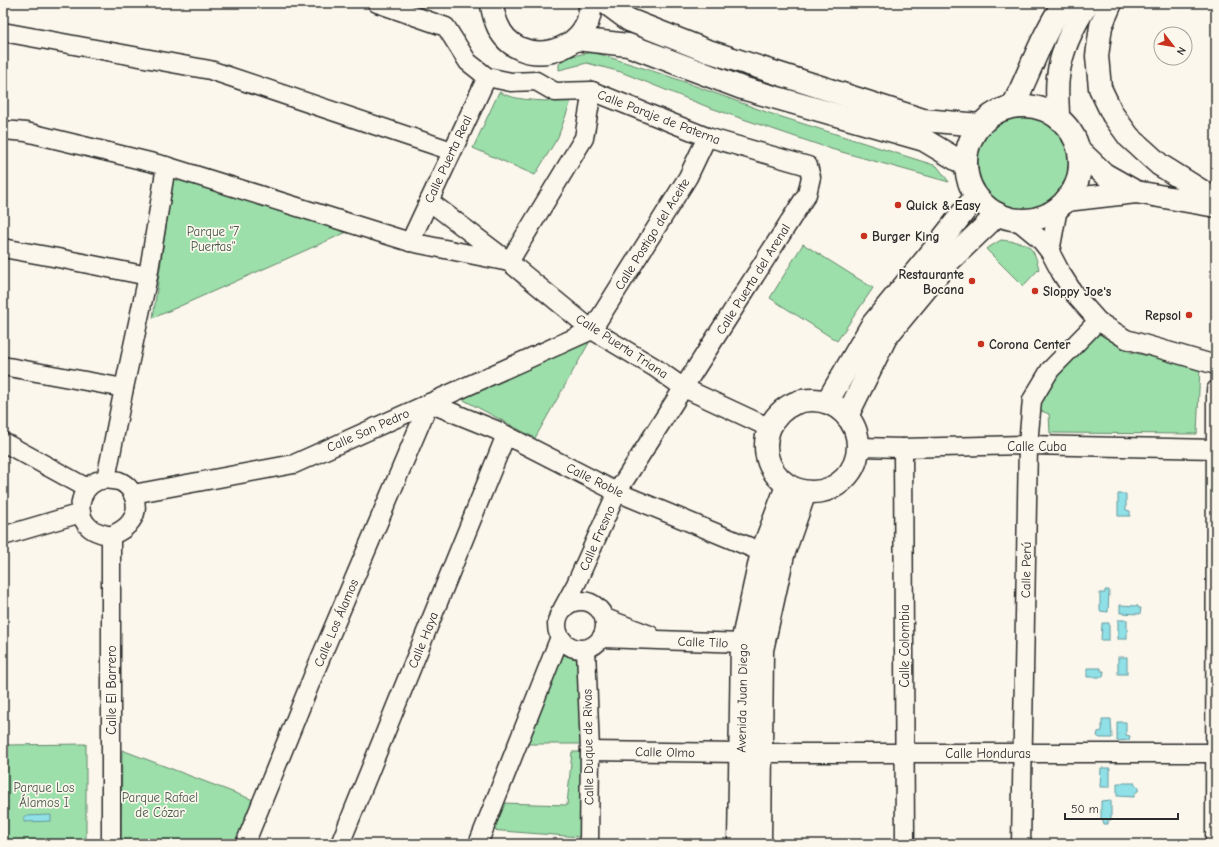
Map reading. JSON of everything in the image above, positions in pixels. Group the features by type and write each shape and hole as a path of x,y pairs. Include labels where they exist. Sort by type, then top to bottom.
{"main road":[{"path":"492,3 492,11 500,31 512,44 527,51 540,53 559,50 576,39 587,23 590,3"},
{"path":"606,3 629,20 704,50 923,120 980,125"},
{"path":"1013,106 1041,43 1064,3"},
{"path":"1058,117 1058,77 1067,42 1076,22 1088,3"},
{"path":"1111,3 1101,26 1097,56 1100,88 1113,114 1129,137 1160,165 1216,200"},
{"path":"576,39 628,46 742,88 924,140 966,165"},
{"path":"1013,106 1029,106 1044,109 1058,117 1067,126 1074,137 1079,150 1080,168 1076,185 1062,204 1045,215 1032,219 1008,217 986,206 976,196 969,181 966,165 969,143 980,125 987,118 999,111 1013,106"},
{"path":"1079,150 1104,174 1136,192"},
{"path":"1062,204 1136,192 1216,206"},
{"path":"827,402 872,326 976,196"},
{"path":"847,416 886,337 948,262 1008,217"},
{"path":"803,401 827,402 835,406 847,416 855,429 859,447 852,470 839,484 824,491 796,489 777,477 768,462 766,444 770,428 778,416 790,405 803,401"},
{"name":"Avenida Juan Diego","path":"760,844 742,643 762,552 796,489"},
{"name":"Avenida Juan Diego","path":"738,844 751,753 762,650 796,489"}],"street":[{"path":"377,3 446,27 468,62 487,77 511,82 536,81 540,53"},
{"path":"3,32 210,70 452,151"},
{"name":"Calle Puerta Real","path":"410,242 487,77"},
{"name":"Calle Paraje de Paterna","path":"536,81 555,92 592,92 707,137 808,166"},
{"path":"3,130 26,132 166,166 410,242 508,262 584,138 592,92"},
{"name":"Calle Postigo del Aceite","path":"592,330 688,176 707,137"},
{"path":"106,479 148,276 166,166"},
{"name":"Calle Puerta del Arenal","path":"684,388 807,194 811,177 808,166"},
{"name":"Calle Puerta Triana","path":"429,201 592,330 654,367 684,388 770,428"},
{"path":"1050,252 1062,204"},
{"path":"1008,217 1039,238 1050,252 1060,273 1075,295 1098,321 1126,339 1216,365"},
{"path":"3,248 148,276"},
{"name":"Calle Perú","path":"1021,844 1028,445 1032,400 1050,370 1098,321"},
{"name":"Calle San Pedro","path":"132,494 294,464 592,330"},
{"path":"3,366 124,388"},
{"name":"Calle Fresno","path":"563,608 576,584 617,492 684,388"},
{"path":"1215,844 1216,390"},
{"name":"Calle Roble","path":"429,403 506,435 617,492 762,552"},
{"name":"Calle Los Álamos","path":"245,844 321,656 429,403"},
{"name":"Calle Haya","path":"340,844 506,435"},
{"path":"3,442 88,488"},
{"name":"Calle Cuba","path":"859,447 903,448 1028,445 1215,449"},
{"name":"Calle Colombia","path":"903,448 905,844"},
{"path":"106,479 119,481 127,486 135,503 135,512 132,521 122,530 111,536 91,529 85,522 81,513 80,505 82,496 88,488 97,481 106,479"},
{"path":"3,536 81,513"},
{"name":"Calle El Barrero","path":"110,844 111,536"},
{"path":"583,600 597,606 602,611 605,618 605,632 602,638 598,643 586,649 578,650 564,643 557,630 557,622 563,608 576,601 583,600"},
{"name":"Calle Tilo","path":"605,618 664,641"},
{"path":"478,844 560,637"},
{"name":"Calle Tilo","path":"602,638 742,643"},
{"name":"Calle Duque de Rivas","path":"586,649 590,751 588,844"},
{"name":"Calle Olmo","path":"590,751 751,753"},
{"name":"Calle Honduras","path":"751,753 1215,753"}],"green space":[{"path":"593,52 668,76 769,113 937,166 949,182 831,149 708,107 621,72 587,63 559,70 559,64 566,57"},
{"path":"499,92 515,98 544,101 571,101 558,137 535,175 473,148"},
{"path":"1024,116 1042,120 1051,124 1058,130 1064,137 1068,146 1072,164 1068,182 1064,191 1058,198 1051,204 1042,208 1024,212 1006,208 997,204 990,198 984,191 980,182 976,164 980,146 984,137 990,130 997,124 1006,120"},
{"name":"Parque \"7 Puertas\"","path":"173,176 347,232 153,318"},
{"path":"1001,240 1017,242 1028,246 1037,260 1039,269 1023,286 986,249"},
{"path":"803,244 873,288 837,341 770,298"},
{"path":"1099,333 1130,352 1200,367 1197,434 1050,433 1049,414 1039,410 1041,397 1054,377"},
{"path":"590,341 535,438 460,398"},
{"path":"563,652 580,655 583,744 528,744"},
{"name":"Parque Los Álamos I","path":"86,744 86,844 3,844 3,745"},
{"name":"Parque Rafael de Cózar","path":"122,750 256,801 248,844 121,844"},
{"path":"572,752 583,752 580,837 489,830 502,803 567,805"}],"water":[{"path":"1118,494 1126,494 1126,510 1130,511 1130,516 1118,516"},
{"path":"1105,590 1109,590 1108,612 1100,611 1100,593 1105,593"},
{"path":"1120,605 1138,606 1138,608 1141,608 1140,614 1120,613"},
{"path":"1118,620 1127,620 1127,639 1118,639"},
{"path":"1102,623 1109,623 1109,640 1101,640"},
{"path":"1118,657 1127,657 1127,674 1118,674"},
{"path":"1087,668 1101,668 1101,671 1104,671 1103,677 1087,677"},
{"path":"1102,719 1111,719 1112,738 1100,738 1097,736 1098,732 1102,731"},
{"path":"1117,722 1126,722 1126,735 1130,736 1129,740 1117,741"},
{"path":"1101,768 1110,768 1110,787 1100,787"},
{"path":"1117,783 1135,783 1135,785 1139,787 1139,790 1134,794 1134,797 1117,796"},
{"path":"1111,800 1111,820 1108,820 1108,824 1104,824 1103,820 1101,820 1101,801"},
{"path":"51,815 51,821 24,822 24,816"}],"place":[{"name":"Quick & Easy","path":"898,205"},
{"name":"Burger King","path":"864,236"},
{"name":"Restaurante Bocana","path":"972,281"},
{"name":"Sloppy Joe's","path":"1035,291"},
{"name":"Repsol","path":"1189,315"},
{"name":"Corona Center","path":"981,344"}]}
